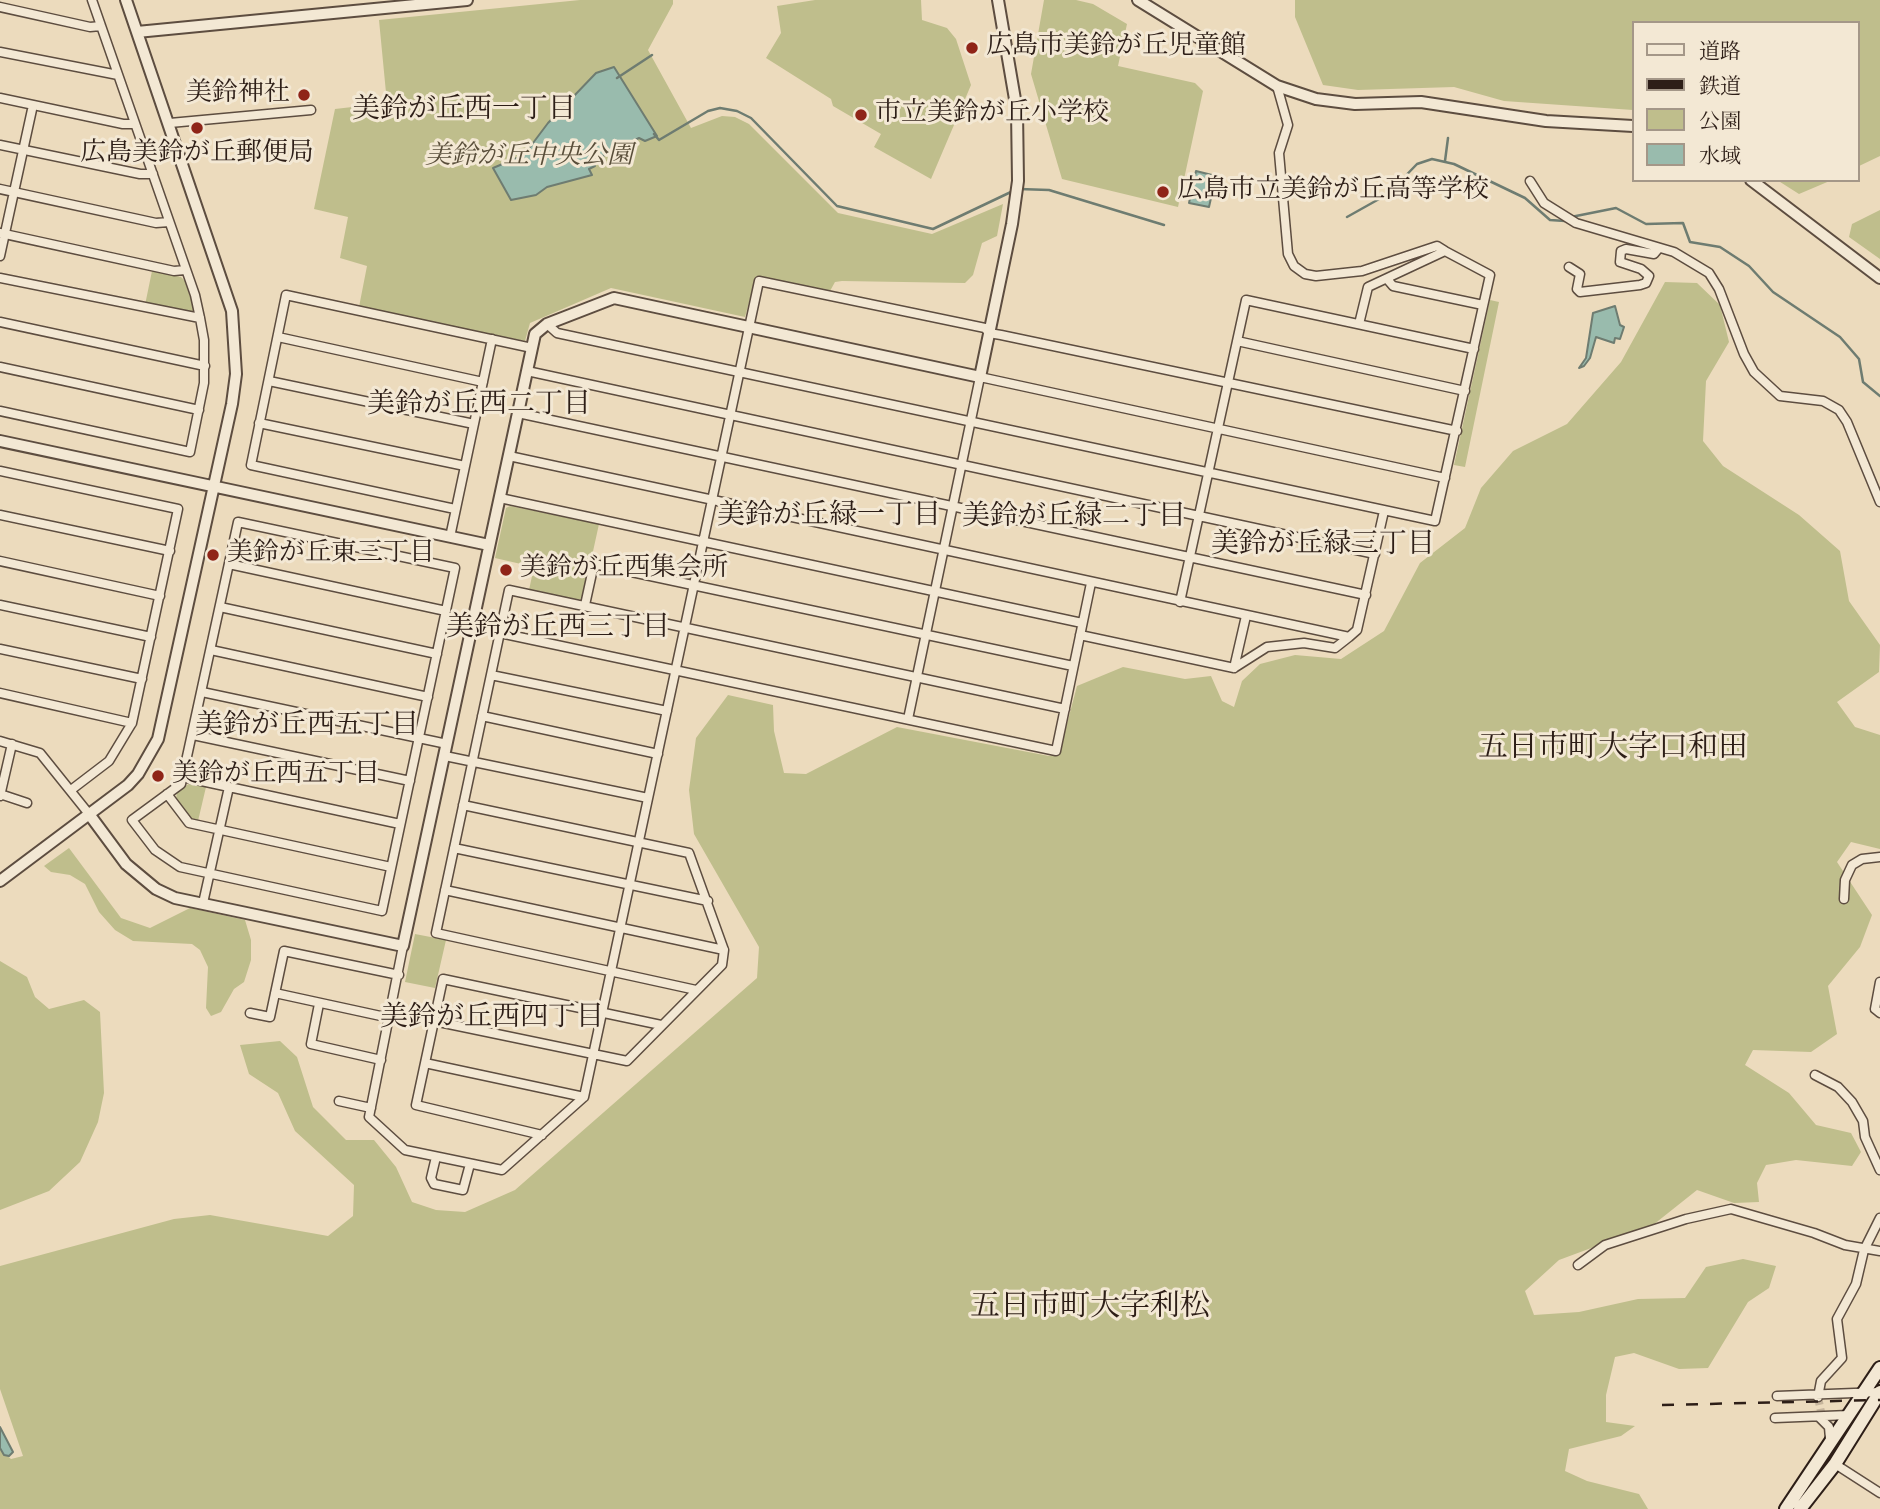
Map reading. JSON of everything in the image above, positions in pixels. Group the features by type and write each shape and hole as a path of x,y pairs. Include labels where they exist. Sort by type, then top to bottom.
{"main road":[{"path":"1786,1509 1880,1368"},
{"path":"1800,1509 1835,1464 1880,1392"}],"street":[{"path":"0,411 190,452 205,366 200,318 92,0"},
{"path":"0,881 138,774 158,739 214,487 236,374 232,311 126,0"},
{"path":"137,32 401,3 467,0"},
{"path":"908,719 1013,224 1018,181 1017,111 998,0"},
{"path":"1139,0 1277,86 1316,99 1355,104 1421,102 1546,121 1632,126"},
{"path":"0,7 90,27 101,26"},
{"path":"0,52 118,75"},
{"path":"547,324 557,333 1434,521 1457,431 1490,275 1437,246 1362,271 1316,276 1305,274 1294,266 1288,254 1279,153 1288,125 1277,86"},
{"path":"0,98 123,124 135,124"},
{"path":"0,256 2,234 33,105"},
{"path":"170,123 311,110"},
{"path":"0,145 140,174 153,174"},
{"path":"1530,181 1544,203 1576,223 1684,256 1713,278 1745,358 1764,384 1780,396 1829,403 1842,414 1880,502"},
{"path":"1754,182 1880,278"},
{"path":"0,189 156,223 169,222"},
{"path":"2,234 174,271 185,270"},
{"path":"1569,267 1580,274 1577,289 1580,292 1640,285 1646,283 1649,276 1641,269 1620,262 1621,251 1626,249 1654,254 1659,248"},
{"path":"1359,324 1368,287 1446,251"},
{"path":"0,278 200,318"},
{"path":"1387,279 1393,286 1483,305"},
{"path":"1446,478 749,326 614,298 547,324 535,334 531,348 369,1117 405,1150 502,1171 584,1097 603,1013 657,754 713,500 730,415 740,372 749,326 759,281 985,328 989,333 1457,431"},
{"path":"455,509 251,465 286,295 531,348"},
{"path":"1180,602 1246,300 1474,349"},
{"path":"0,322 205,366"},
{"path":"278,337 483,382"},
{"path":"450,537 492,339"},
{"path":"1237,341 1465,391"},
{"path":"0,367 199,410"},
{"path":"527,372 1375,554"},
{"path":"269,381 474,424"},
{"path":"518,414 1366,595"},
{"path":"259,423 465,466"},
{"path":"0,441 489,545"},
{"path":"509,456 1349,637"},
{"path":"0,471 178,509 132,723 109,761 71,790"},
{"path":"500,498 1082,623"},
{"path":"1080,635 1234,668 1267,647 1304,643 1335,648 1357,631 1384,511"},
{"path":"0,515 170,551"},
{"path":"238,522 455,568 382,911 209,874 168,861 155,850 132,820 181,783 229,564 238,522"},
{"path":"0,561 160,596"},
{"path":"229,564 446,611"},
{"path":"585,605 594,564 1073,667"},
{"path":"500,633 1056,751 1091,583"},
{"path":"696,990 436,933 509,590 1065,709"},
{"path":"0,605 151,637"},
{"path":"220,607 437,654"},
{"path":"1234,668 1246,616"},
{"path":"0,649 142,679"},
{"path":"211,650 428,697"},
{"path":"491,675 667,711"},
{"path":"202,692 419,739 472,762 648,798"},
{"path":"0,693 132,723"},
{"path":"482,716 657,754"},
{"path":"193,735 410,781"},
{"path":"0,741 40,753 127,864 141,878 176,898 403,946"},
{"path":"12,744 0,795 27,803"},
{"path":"183,777 400,824"},
{"path":"203,903 229,787"},
{"path":"167,794 189,824 391,867"},
{"path":"434,1021 627,1061 722,965 724,950 689,853 463,805"},
{"path":"454,848 708,901"},
{"path":"1844,899 1845,880 1852,865 1862,859 1880,857"},
{"path":"445,890 724,950"},
{"path":"250,1013 270,1017 285,951 399,975"},
{"path":"542,1135 416,1105 443,979 661,1026"},
{"path":"1880,982 1875,1009 1880,1013"},
{"path":"275,993 390,1018"},
{"path":"319,1004 311,1044 381,1060"},
{"path":"425,1063 584,1097"},
{"path":"1815,1075 1838,1087 1852,1102 1863,1121 1865,1137 1880,1170"},
{"path":"339,1101 371,1108"},
{"path":"436,1157 430,1178 434,1184 463,1190 470,1164"},
{"path":"1578,1265 1605,1245 1686,1219 1731,1209 1864,1250 1880,1251"},
{"path":"1818,1396 1821,1381 1842,1358 1837,1320 1840,1308 1856,1284 1864,1250 1880,1218"},
{"path":"1777,1396 1880,1392"},
{"path":"1775,1418 1880,1413"},
{"path":"1821,1415 1831,1431 1828,1448"},
{"path":"1835,1464 1880,1493"}],"green space":[{"name":"美鈴が丘中央公園","path":"580,0 673,0 648,50 691,128 722,116 735,117 749,124 838,213 932,234 1003,204 997,236 982,243 973,275 965,283 842,281 835,282 830,291 756,276 745,317 611,288 530,323 525,341 359,307 367,266 340,258 348,217 314,209 335,109 387,103 379,20"},
{"path":"815,0 921,0 922,20 947,28 956,39 971,85 931,179 874,147 881,134 833,106 831,99 766,58 781,33 777,6"},
{"path":"1044,0 1076,0 1093,4 1127,24 1118,66 1195,83 1203,91 1178,207 1062,179 1031,74"},
{"path":"1295,0 1880,0 1880,156 1859,166 1859,21 1632,21 1632,110 1504,101 1454,87 1358,90 1323,85 1295,17"},
{"path":"1780,182 1827,182 1799,194"},
{"path":"1880,210 1880,259 1849,237 1852,224"},
{"path":"152,271 181,277 185,281 194,309 190,315 145,305"},
{"path":"1665,282 1697,283 1720,305 1729,342 1706,381 1703,441 1723,466 1799,515 1840,551 1849,601 1880,645 1879,672 1837,702 1855,727 1880,735 1880,849 1851,842 1837,862 1872,915 1860,947 1828,986 1837,1034 1811,1052 1753,1050 1745,1065 1789,1093 1816,1125 1851,1133 1861,1152 1852,1166 1796,1160 1766,1165 1757,1183 1759,1202 1734,1203 1697,1190 1653,1225 1559,1260 1525,1291 1534,1315 1579,1312 1638,1299 1685,1298 1706,1267 1743,1259 1776,1266 1769,1288 1748,1302 1708,1368 1679,1369 1634,1353 1615,1357 1606,1395 1606,1422 1635,1426 1621,1436 1569,1449 1565,1471 1587,1481 1639,1494 1648,1509 0,1509 0,1449 11,1459 23,1456 0,1389 0,1266 174,1219 210,1215 328,1236 353,1216 354,1185 295,1131 278,1093 249,1074 240,1045 280,1041 297,1057 313,1107 346,1140 374,1140 396,1167 412,1202 436,1210 465,1212 515,1190 757,978 759,947 694,834 689,790 696,738 728,695 773,705 774,731 784,773 806,774 897,727 1049,756 1059,754 1077,686 1123,667 1185,679 1211,676 1222,701 1234,707 1242,681 1260,664 1295,655 1341,659 1384,631 1420,563 1465,528 1481,488 1513,451 1567,424 1621,362"},
{"path":"1490,300 1499,302 1465,467 1454,465"},
{"path":"510,506 599,524 583,597 577,601 529,590 534,567 495,558 506,508"},
{"path":"190,783 206,787 198,821 191,820 176,799 177,792"},
{"path":"69,848 121,918 150,928 190,908 245,920 251,940 251,960 244,982 234,989 221,1012 211,1016 206,1008 208,967 200,950 192,944 133,941 115,930 99,912 85,884 70,875 51,872 44,866"},
{"path":"415,934 446,940 435,988 405,982"},
{"path":"0,961 27,977 35,997 49,1009 84,1000 100,1012 104,1093 98,1122 80,1162 49,1191 0,1210"}],"water":[{"path":"614,67 657,136 645,141 639,138 603,156 596,152 589,156 595,166 589,169 592,175 547,187 536,195 511,200 493,168 524,155 548,123 596,73"},
{"path":"1196,171 1216,176 1209,207 1189,203"},
{"path":"1615,306 1620,325 1624,327 1620,339 1615,338 1614,343 1596,337 1590,358 1579,368 1586,358 1593,313"},
{"path":"0,1427 13,1452 9,1456 4,1455 0,1448"}],"waterway":[{"path":"617,78 652,55"},
{"path":"654,134 659,140 708,111 720,108 737,111 751,118 837,206 933,229 1013,191"},
{"path":"1445,161 1448,138"},
{"path":"1347,217 1388,194 1417,164 1432,159 1454,164 1525,198 1550,220 1565,221"},
{"path":"1019,189 1049,190 1164,225"},
{"path":"1571,217 1616,208 1646,224 1683,223 1690,242 1720,247 1749,266 1773,292 1840,337 1859,359 1863,382 1880,396"}],"tunnel":[{"path":"1818,1397 1821,1412"}],"railway":[{"path":"1662,1405 1880,1400"}],"place":[{"name":"広島市美鈴が丘児童館","path":"972,48"},
{"name":"美鈴神社","path":"304,95"},
{"name":"市立美鈴が丘小学校","path":"861,115"},
{"name":"広島美鈴が丘郵便局","path":"197,128"},
{"name":"広島市立美鈴が丘高等学校","path":"1163,192"},
{"name":"美鈴が丘東三丁目","path":"213,555"},
{"name":"美鈴が丘西集会所","path":"506,570"},
{"name":"美鈴が丘西五丁目","path":"158,776"}],"district":[{"name":"美鈴が丘西一丁目","path":"464,111"},
{"name":"美鈴が丘西二丁目","path":"479,406"},
{"name":"美鈴が丘緑一丁目","path":"829,517"},
{"name":"美鈴が丘緑二丁目","path":"1074,518"},
{"name":"美鈴が丘緑三丁目","path":"1323,546"},
{"name":"美鈴が丘西三丁目","path":"558,629"},
{"name":"美鈴が丘西五丁目","path":"307,727"},
{"name":"五日市町大字口和田","path":"1613,750"},
{"name":"美鈴が丘西四丁目","path":"492,1019"},
{"name":"五日市町大字利松","path":"1090,1309"}]}
